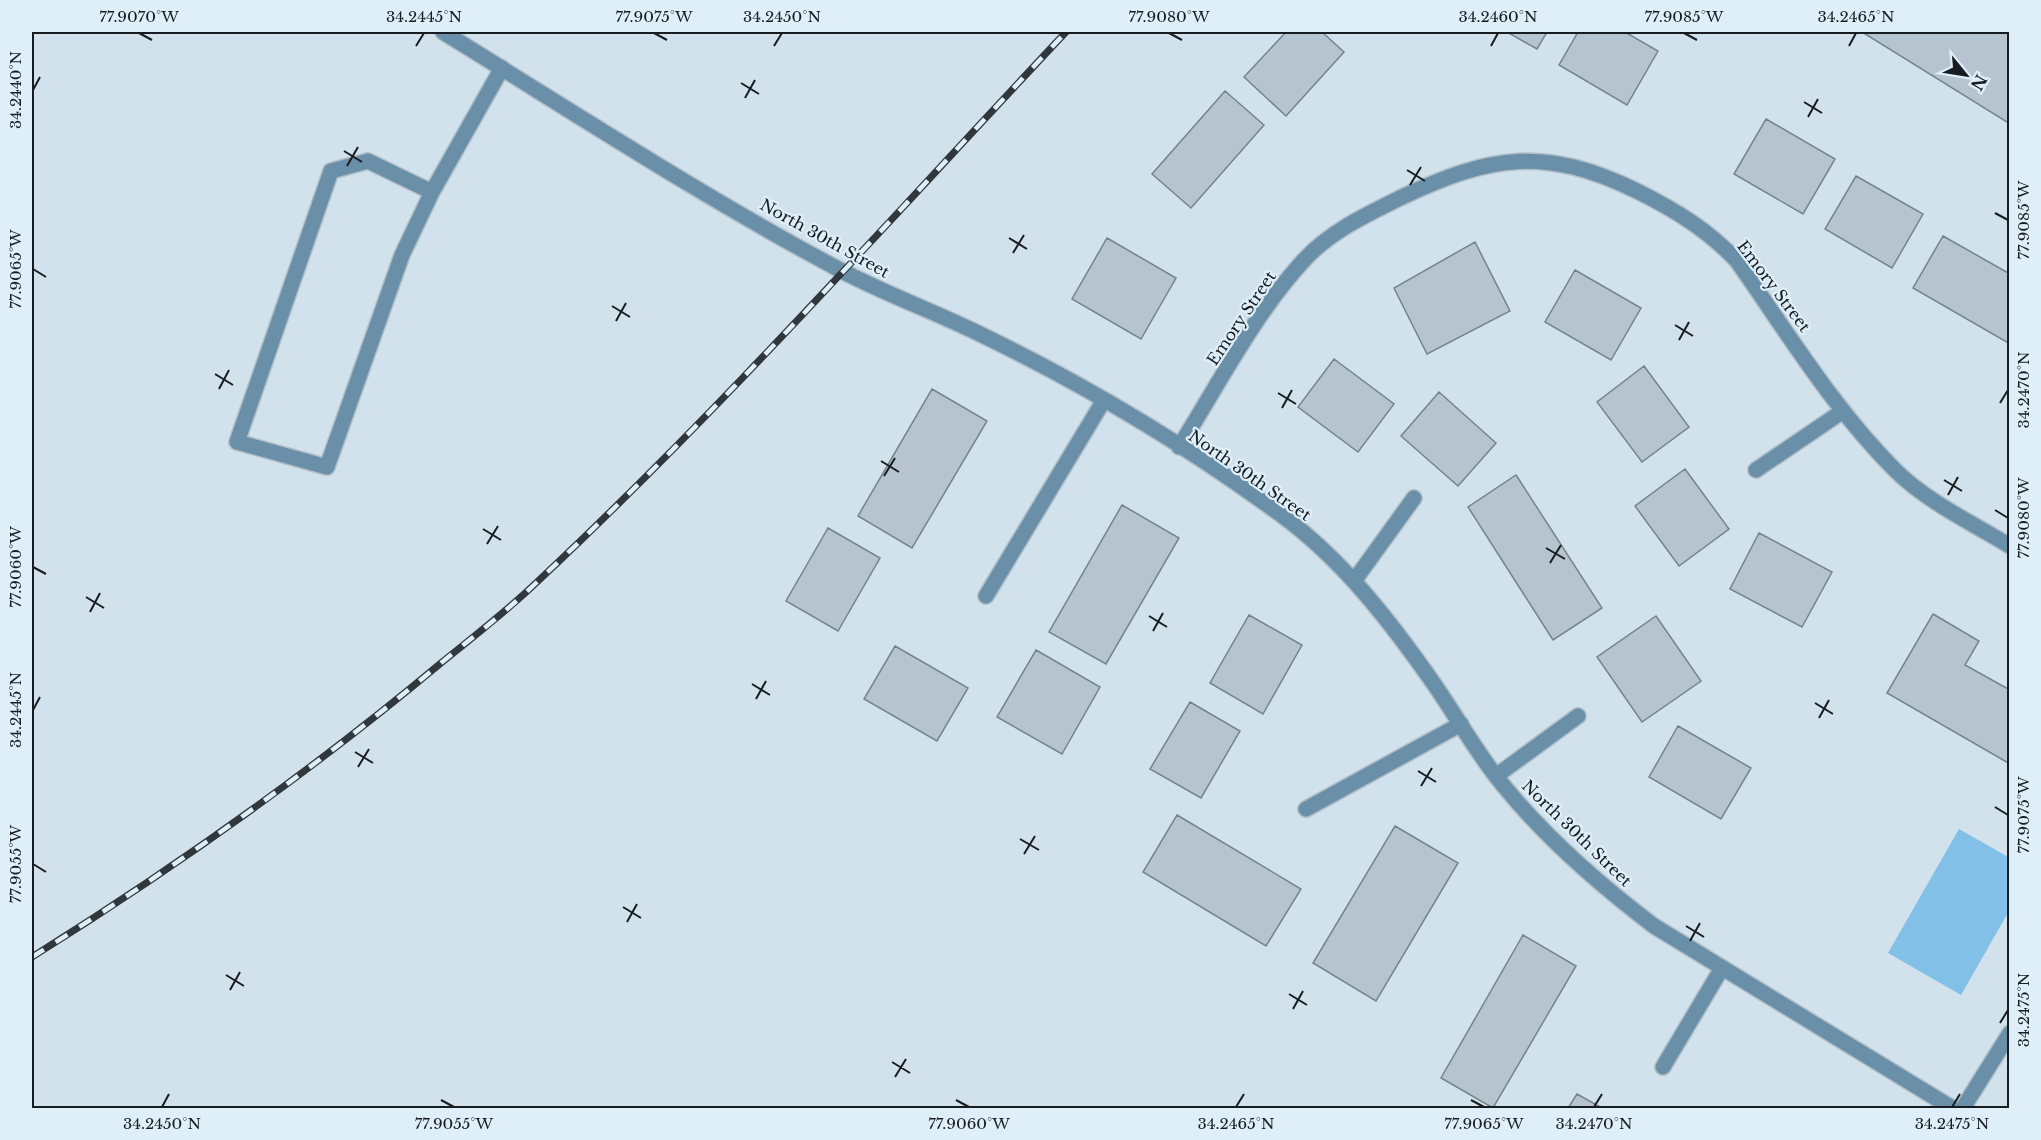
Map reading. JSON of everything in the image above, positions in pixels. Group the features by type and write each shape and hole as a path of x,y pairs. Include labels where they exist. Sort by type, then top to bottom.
{"street":[{"name":"North 30th Street","path":"443,32 692,185 842,271 980,334 1104,400 1282,515 1354,581 1393,629 1496,776 1543,829 1614,896 1654,926 1952,1108"},
{"path":"432,192 368,161 331,171 237,442 327,467 402,255 432,192 502,68"},
{"name":"Emory Street","path":"1179,447 1264,310 1306,258 1335,233 1360,217 1449,175 1511,162 1566,164 1602,175 1693,222 1737,261 1843,411 1895,470 1910,483 2010,546"},
{"path":"986,596 1104,400"},
{"path":"1756,470 1843,411"},
{"path":"1354,581 1414,498"},
{"path":"1496,776 1578,716"},
{"path":"1306,809 1461,724"},
{"path":"1664,1067 1722,968"},
{"path":"1963,1108 2010,1033"}],"shaded area":[{"path":"1959,829 2010,858 2009,911 1961,995 1888,953"}],"building":[{"path":"1286,32 1322,32 1344,52 1286,116 1244,77"},
{"path":"1507,32 1547,32 1537,49"},
{"path":"1578,32 1625,32 1658,51 1627,105 1559,65"},
{"path":"1862,32 2010,32 2010,124"},
{"path":"1225,91 1264,125 1191,208 1152,174"},
{"path":"1766,119 1835,159 1803,214 1734,174"},
{"path":"1856,176 1923,214 1892,268 1825,229"},
{"path":"1943,236 2010,274 2010,344 1913,288"},
{"path":"1107,238 1176,278 1141,339 1072,299"},
{"path":"1475,242 1510,311 1427,354 1394,288"},
{"path":"1575,270 1641,308 1611,360 1545,322"},
{"path":"1334,359 1394,404 1358,452 1298,407"},
{"path":"1644,366 1689,427 1642,462 1597,402"},
{"path":"932,389 987,421 912,548 858,516"},
{"path":"1439,392 1496,443 1458,486 1401,436"},
{"path":"1685,469 1729,529 1679,566 1635,506"},
{"path":"1516,475 1602,608 1553,640 1468,507"},
{"path":"1122,505 1179,538 1106,664 1049,632"},
{"path":"828,528 880,558 838,631 786,601"},
{"path":"1759,533 1832,572 1802,627 1730,589"},
{"path":"1933,614 1979,641 1965,665 2010,690 2010,764 1887,693"},
{"path":"1249,615 1302,645 1263,714 1210,683"},
{"path":"1656,616 1701,681 1642,722 1597,657"},
{"path":"895,646 968,688 937,741 864,699"},
{"path":"1036,650 1100,687 1062,754 997,717"},
{"path":"1190,702 1240,731 1201,798 1150,769"},
{"path":"1678,726 1751,768 1721,819 1649,777"},
{"path":"1177,815 1301,889 1266,946 1143,872"},
{"path":"1395,826 1458,863 1376,1001 1313,963"},
{"path":"1523,935 1576,966 1493,1108 1441,1078"},
{"path":"1577,1094 1602,1108 1568,1108"}],"railway":[{"path":"32,957 138,889 292,780 392,703 514,603 674,449 1066,32"}]}
